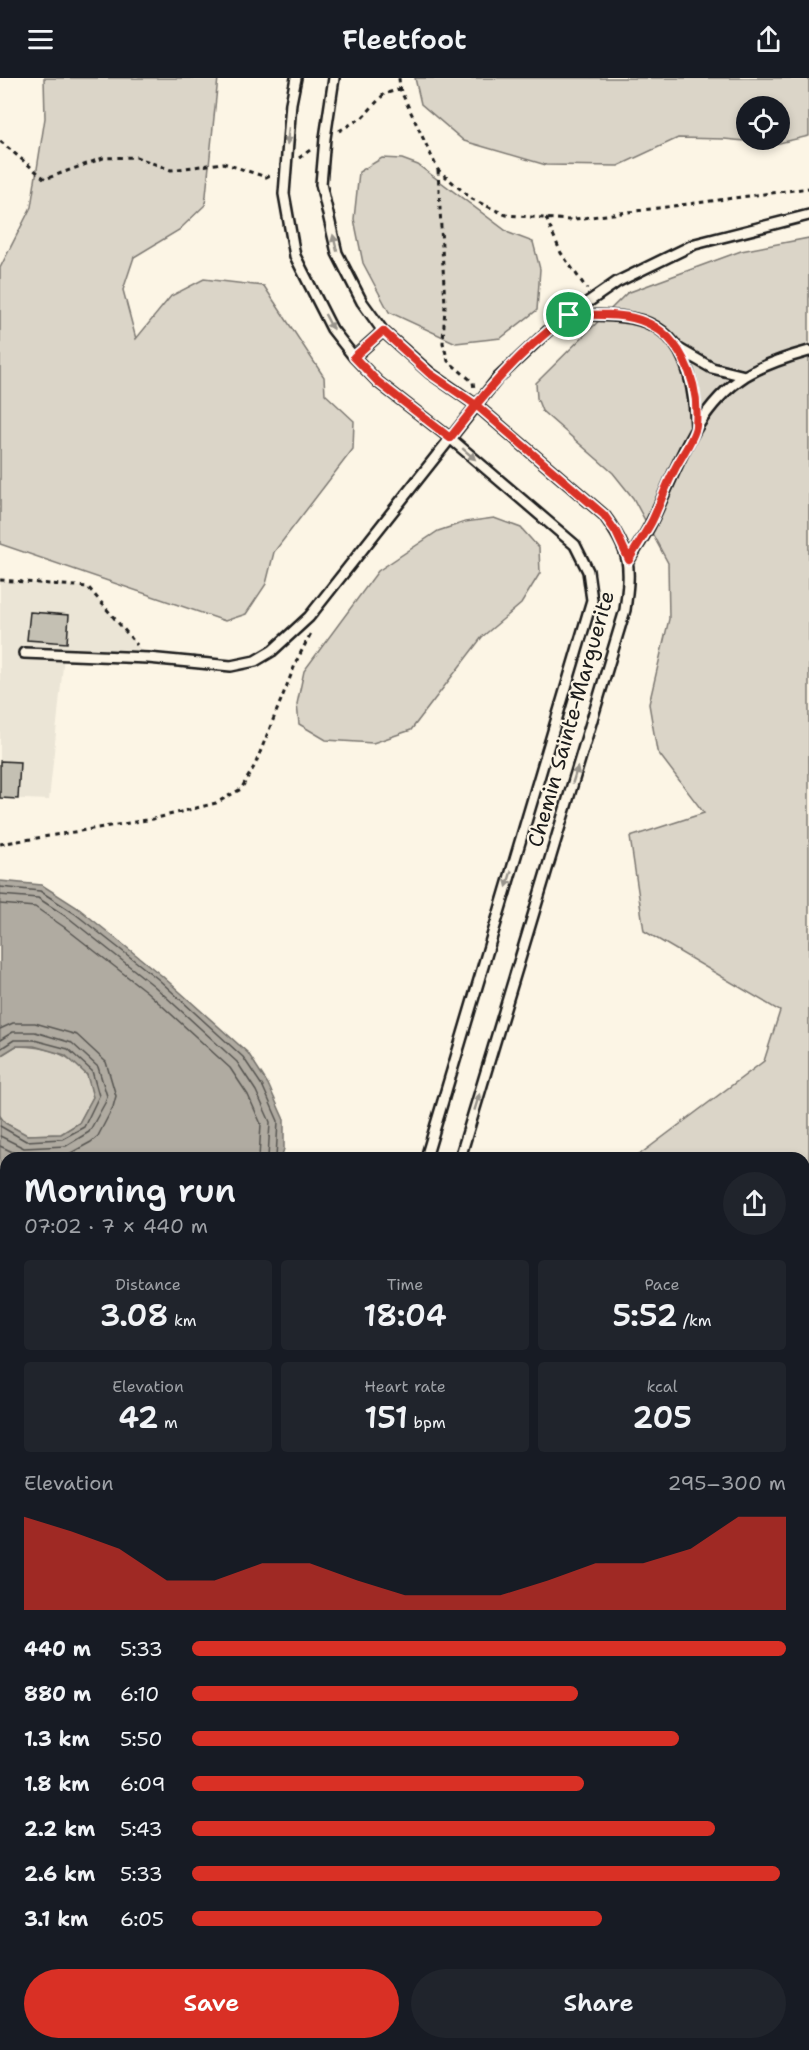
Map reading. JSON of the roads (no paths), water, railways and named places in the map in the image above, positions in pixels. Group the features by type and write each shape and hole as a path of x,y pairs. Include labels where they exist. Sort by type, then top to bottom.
{"lane":[{"name":"Chemin Sainte-Marguerite","path":"296,78 291,103 284,194 295,256 332,329 378,382 450,438 575,545 588,571 592,600 428,1152"},
{"name":"Chemin Sainte-Marguerite","path":"334,78 321,184 337,253 362,302 383,331 429,373 476,405 604,515 616,532 629,560 625,610 462,1152"},
{"path":"24,653 148,658 231,666 255,661 272,651 309,617 498,378 552,327 617,282 695,244 809,215"},
{"path":"569,315 633,318 659,329 679,349 712,368 745,376"},
{"path":"354,357 383,331"},
{"path":"679,349 690,373 696,428"},
{"path":"629,560 652,522 672,474 696,428 718,399 745,376 780,359 809,351"}],"water":[{"path":"0,881 42,885 78,908 161,975 248,1053 268,1084 284,1120 283,1152 0,1152 0,1116 5,1123 27,1135 61,1134 79,1123 93,1097 87,1075 65,1055 34,1046 16,1046 0,1056"}]}
